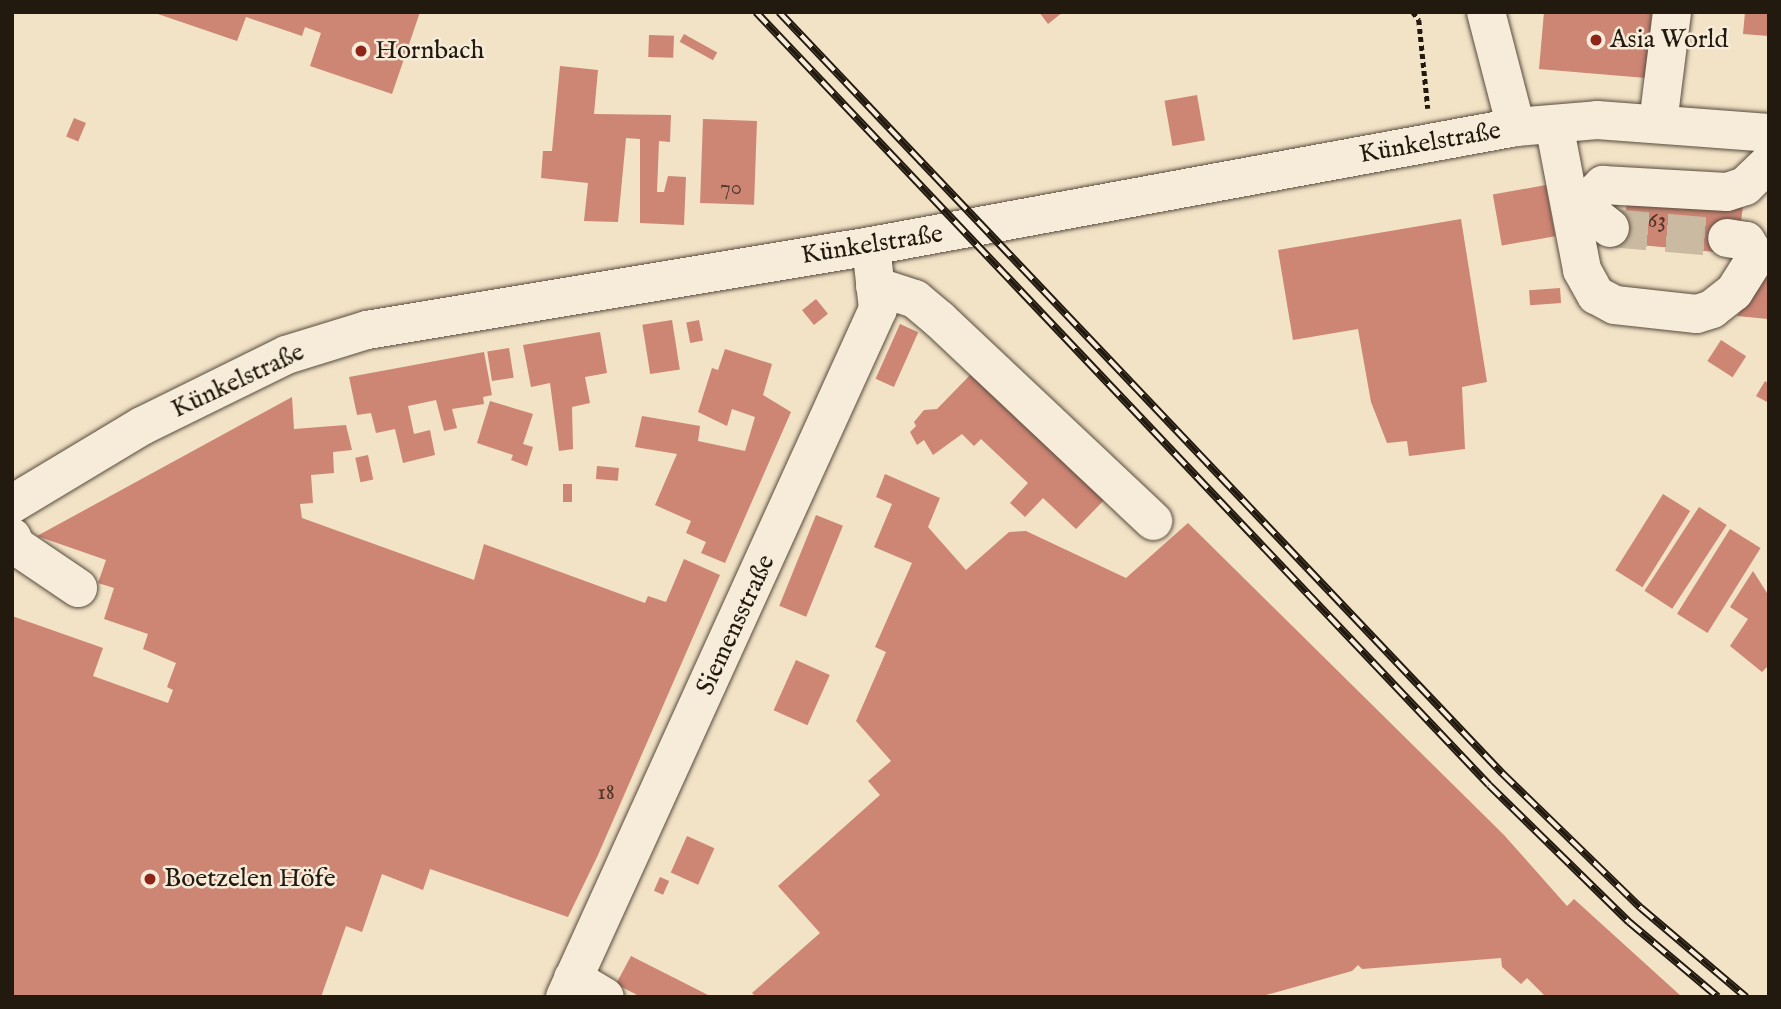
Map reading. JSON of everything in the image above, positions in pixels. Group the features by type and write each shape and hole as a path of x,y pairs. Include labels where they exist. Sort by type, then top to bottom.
{"street":[{"path":"1486,12 1516,127"},
{"path":"1658,123 1672,12"},
{"name":"Künkelstraße","path":"12,504 142,426 286,355 367,330 871,246 1516,127 1597,120 1769,133"},
{"path":"1554,124 1582,270 1596,295 1615,305 1697,314 1712,309 1734,292 1756,257 1746,241 1727,238"},
{"path":"1609,228 1588,211 1587,201 1603,185 1727,192 1745,186 1769,163"},
{"name":"Siemensstraße","path":"569,988 878,309 871,246"},
{"path":"875,286 915,299 940,320 1153,521"},
{"path":"12,537 16,546 78,588"},
{"path":"569,988 606,997"}],"path":[{"path":"1413,12 1419,20 1431,141"}],"building":[{"name":"Hornbach","path":"420,12 392,94 310,66 321,33 305,27 302,36 246,17 237,41 155,13"},
{"path":"1039,12 1063,12 1048,24"},
{"name":"Asia World","path":"1544,12 1652,12 1646,78 1539,69"},
{"path":"1745,12 1769,12 1769,36 1743,34"},
{"path":"684,34 717,52 713,60 680,42"},
{"path":"649,35 674,36 673,58 648,57"},
{"path":"560,66 598,70 594,114 671,115 670,142 659,141 657,192 664,192 668,176 686,177 684,225 640,223 640,139 626,138 618,222 584,221 588,183 541,178 543,151 552,151"},
{"path":"1197,95 1205,140 1172,146 1165,101"},
{"path":"74,118 86,123 78,141 66,136"},
{"path":"703,119 757,121 754,205 700,203"},
{"path":"1546,185 1555,236 1502,246 1493,194"},
{"path":"1627,196 1743,206 1741,221 1726,253 1608,242 1611,209 1626,211"},
{"path":"1461,219 1487,382 1462,387 1465,449 1409,456 1407,441 1387,443 1371,402 1358,329 1293,340 1278,250"},
{"path":"1764,240 1769,241 1768,319 1737,316 1761,279"},
{"path":"1560,288 1561,303 1530,305 1529,290"},
{"path":"816,299 828,314 814,325 802,310"},
{"path":"672,320 680,369 650,374 642,325"},
{"path":"699,320 703,341 690,343 686,322"},
{"path":"900,324 918,332 894,387 876,379"},
{"path":"600,332 607,373 585,377 590,403 572,407 573,449 559,451 550,383 531,387 523,345"},
{"path":"1721,340 1746,356 1733,377 1707,361"},
{"path":"509,348 514,378 492,381 487,351"},
{"path":"725,349 772,364 763,395 791,412 725,563 701,553 706,542 686,533 691,521 655,505 677,454 635,447 642,416 700,426 698,441 745,451 755,417 732,409 727,426 698,412 712,368 718,370"},
{"path":"484,352 492,395 483,397 484,404 452,409 457,428 444,431 436,400 408,406 414,434 430,430 435,455 403,463 395,429 376,433 371,413 357,415 349,377"},
{"path":"974,371 1106,498 1076,529 1043,498 1025,517 1010,503 1028,483 981,439 974,446 962,434 933,455 924,440 917,445 910,432 916,426 914,422 924,410 937,409"},
{"path":"1765,381 1769,384 1769,403 1756,396"},
{"path":"292,397 294,429 346,425 352,450 333,452 334,473 311,475 313,503 300,504 302,518 474,580 484,544 645,603 648,596 666,602 684,559 720,575 598,855 568,917 430,869 423,890 382,874 362,932 346,926 321,997 12,997 12,616 103,648 93,676 168,703 173,690 167,687 176,663 143,649 148,634 104,619 114,588 98,583 106,560 37,536"},
{"path":"490,401 533,414 523,444 533,447 527,466 511,460 513,455 477,443"},
{"path":"368,455 373,479 360,482 355,458"},
{"path":"597,466 619,468 618,481 596,479"},
{"path":"885,474 940,498 928,527 966,570 1009,532 1026,531 1126,578 1188,523 1504,835 1567,906 1574,899 1682,997 1546,997 1527,978 1521,984 1502,967 1501,958 1362,969 1358,965 1352,971 1259,997 756,997 752,993 820,933 778,886 880,795 868,781 891,761 856,721 886,652 875,647 912,563 874,547 892,504 876,497"},
{"path":"563,484 572,484 572,502 563,502"},
{"path":"1663,494 1690,511 1642,587 1615,570"},
{"path":"1699,507 1727,525 1672,609 1645,591"},
{"path":"816,515 843,526 806,617 779,606"},
{"path":"1730,529 1761,548 1708,633 1677,614"},
{"path":"1753,571 1769,596 1769,665 1762,672 1730,646 1748,619 1730,607"},
{"path":"796,660 830,675 807,725 774,710"},
{"path":"687,836 714,848 698,885 671,873"},
{"path":"660,877 669,881 663,895 654,891"},
{"path":"631,956 712,997 641,997 616,984"}],"tunnel":[{"path":"1610,228 1727,238"}],"railway":[{"path":"756,12 1489,785 1629,922 1718,997"},
{"path":"779,12 1502,773 1641,908 1746,997"}],"place":[{"name":"Asia World","path":"1596,40"},
{"name":"Hornbach","path":"361,51"},
{"name":"Boetzelen Höfe","path":"150,879"}]}
